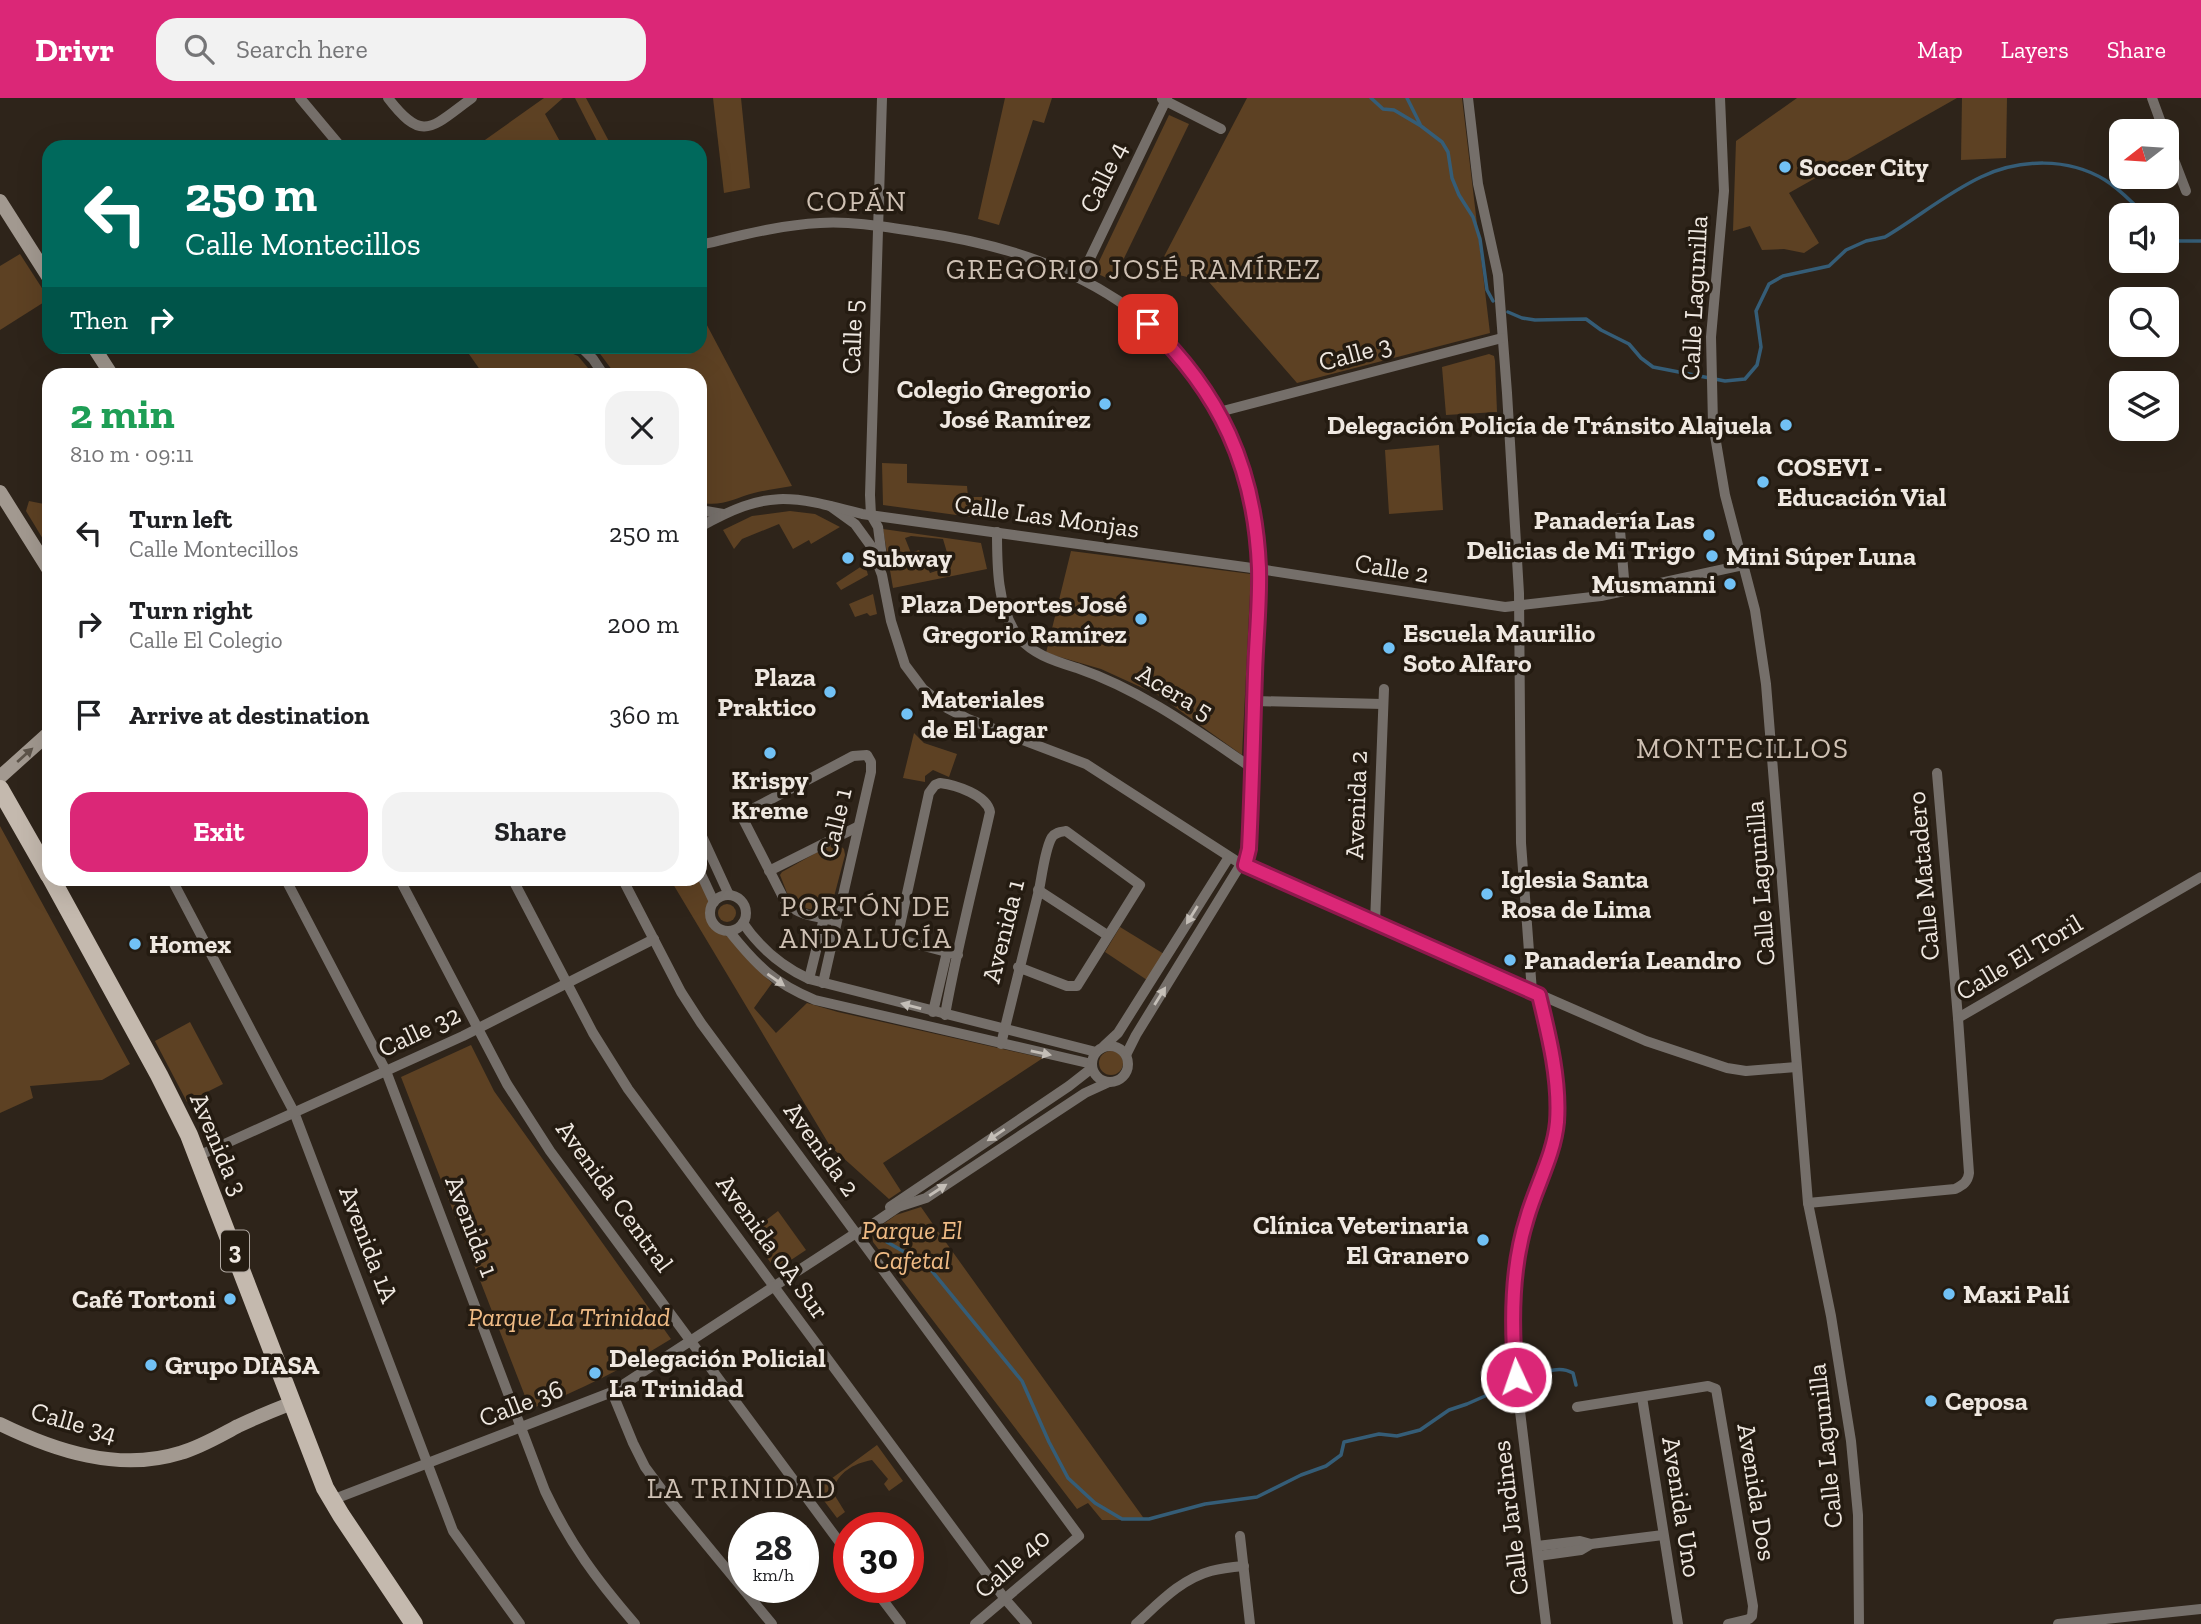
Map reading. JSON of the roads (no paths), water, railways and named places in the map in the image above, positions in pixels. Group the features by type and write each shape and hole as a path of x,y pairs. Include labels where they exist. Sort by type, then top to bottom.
{"main road":[{"name":"Avenida 3","path":"0,789 42,863"},
{"name":"Avenida 3","path":"55,886 159,1074 198,1156 314,1462 331,1500 414,1624"}],"street":[{"path":"300,98 335,140"},
{"path":"388,98 412,125 420,127 440,121 472,98"},
{"name":"Calle 5","path":"870,515 882,98"},
{"name":"Calle Jardines","path":"1468,98 1478,184 1498,275 1519,606 1521,843 1536,994 1556,1086 1557,1122 1551,1151 1523,1231 1513,1330 1517,1395 1546,1624"},
{"name":"Calle Lagunilla","path":"1720,98 1724,191 1711,368 1715,442 1725,495 1755,610 1769,718 1808,1203 1831,1316 1851,1441 1858,1516 1859,1624"},
{"path":"2152,98 2160,119"},
{"path":"1164,99 1221,129"},
{"name":"Calle 4","path":"1080,277 1164,99"},
{"path":"2179,173 2186,191"},
{"path":"0,201 42,267"},
{"path":"707,243 762,231 819,223 878,226 977,242 1035,258 1080,277 1122,302 1167,341 1187,363 1219,412 1242,466 1250,494 1259,569 1249,849 1243,865 1126,1055"},
{"name":"Calle 3","path":"1219,412 1502,338"},
{"path":"588,354 599,368"},
{"path":"0,492 42,558"},
{"path":"707,522 750,504 777,498 808,500 870,515 881,522 883,575"},
{"path":"830,506 846,516 871,546 883,575 891,621 902,657 914,678 935,701 968,719 1086,764 1243,865 1646,1041 1727,1068 1746,1071 1796,1067"},
{"path":"707,512 726,513"},
{"path":"1619,518 1625,591"},
{"name":"Calle Las Monjas","path":"881,522 997,532 1259,569"},
{"name":"Acera 5","path":"997,532 1002,597 1012,626 1021,639 1039,654 1100,676 1145,697 1252,768"},
{"name":"Calle 2","path":"1259,569 1505,607 1625,591 1743,565"},
{"name":"Avenida 2","path":"1375,923 1384,689"},
{"path":"1254,701 1383,704"},
{"path":"0,777 42,739"},
{"name":"Calle 1","path":"769,871 741,815 853,756 867,755 871,762 871,772 823,983"},
{"name":"Calle Matadero","path":"1937,773 1958,1018"},
{"name":"Avenida 1","path":"946,783 982,798 989,805 990,812 958,956 897,939 929,793 936,785 946,783"},
{"path":"836,921 793,910 769,871 857,827"},
{"name":"Avenida 1","path":"1001,1044 1051,839 1057,832 1066,831 1140,884 1107,935"},
{"path":"707,848 729,895"},
{"path":"856,1233 1069,1086 1092,1066 1100,1049 1118,1033 1229,857"},
{"name":"Calle El Toril","path":"1808,1203 1955,1189 1962,1185 1968,1179 1958,1018 2201,877"},
{"name":"Avenida 1A","path":"175,886 294,1112 456,1537 520,1624"},
{"name":"Avenida 1","path":"289,886 386,1071 544,1491 568,1537 591,1572 635,1624"},
{"name":"Avenida Central","path":"403,886 511,1092 550,1151 833,1533"},
{"name":"Avenida 0A Sur","path":"516,886 593,1033 628,1089 1005,1599 1027,1624"},
{"name":"Avenida 2","path":"626,886 681,992 701,1023 1079,1536"},
{"path":"707,886 714,902"},
{"path":"1018,967 1067,986 1077,986 1107,935 1038,890"},
{"path":"729,895 739,899 745,907 743,923 735,930 729,931 719,929 712,922 710,912 718,898 729,895"},
{"path":"809,979 824,918"},
{"path":"743,923 768,953 789,970 809,979 1005,1029 1100,1049 1119,1047 1126,1055 1128,1065 1120,1079 1085,1093 926,1198 898,1208 856,1233"},
{"path":"729,931 754,962 775,980 816,1000 1092,1066 1097,1076 1109,1082"},
{"name":"Calle 32","path":"198,1156 478,1029 654,939"},
{"path":"939,1013 947,952"},
{"path":"939,1013 958,956"},
{"path":"878,1016 881,998"},
{"name":"Calle 36","path":"331,1500 612,1392 856,1233"},
{"name":"Avenida Dos","path":"1642,1397 1713,1387 1718,1392 1753,1606 1749,1619 1728,1624"},
{"path":"612,1392 633,1443 651,1475 772,1624"},
{"path":"1577,1407 1642,1397"},
{"name":"Avenida Uno","path":"1642,1397 1677,1624"},
{"name":"Calle 34","path":"0,1424 53,1446 84,1455 144,1461 199,1446 292,1403"},
{"path":"1538,1551 1580,1541 1591,1544 1663,1535"},
{"name":"Calle 40","path":"975,1624 1079,1536"},
{"path":"1240,1536 1250,1624"},
{"path":"1136,1624 1189,1579 1212,1570 1244,1566"},
{"path":"885,1603 901,1624"},
{"path":"2058,1624 2201,1609"}],"waterway":[{"path":"1371,98 1383,109 1394,110 1442,142 1448,152 1452,178 1459,195 1473,217 1480,239 1487,290 1493,301"},
{"path":"1407,98 1420,124"},
{"path":"1508,312 1535,320 1586,319 1629,344 1653,367 1725,381 1745,379 1757,365 1761,347 1756,311 1769,284 1783,276 1829,266 1846,250 1866,241 1885,237 1956,190 1981,177 2027,164 2060,164 2091,173 2111,184 2133,203"},
{"path":"2179,241 2201,241"},
{"path":"887,1242 927,1265 1022,1381 1068,1478 1095,1503 1122,1519 1149,1519 1205,1504 1257,1497 1326,1466 1341,1455 1344,1442 1379,1434 1397,1436 1420,1430 1449,1410 1510,1385"},
{"path":"1526,1380 1561,1369 1573,1373 1576,1385"}],"place":[{"name":"Soccer City","path":"1785,167"},
{"name":"Colegio Gregorio José Ramírez","path":"1105,404"},
{"name":"Delegación Policía de Tránsito Alajuela","path":"1786,425"},
{"name":"COSEVI - Educación Vial","path":"1763,482"},
{"name":"Panadería Las Delicias de Mi Trigo","path":"1709,535"},
{"name":"Mini Súper Luna","path":"1712,556"},
{"name":"Subway","path":"848,558"},
{"name":"Musmanni","path":"1730,584"},
{"name":"Plaza Deportes José Gregorio Ramírez","path":"1141,619"},
{"name":"Escuela Maurilio Soto Alfaro","path":"1389,648"},
{"name":"Plaza Praktico","path":"830,692"},
{"name":"Materiales de El Lagar","path":"907,714"},
{"name":"Krispy Kreme","path":"770,753"},
{"name":"Iglesia Santa Rosa de Lima","path":"1487,894"},
{"name":"Homex","path":"135,944"},
{"name":"Panadería Leandro","path":"1510,960"},
{"name":"Clínica Veterinaria El Granero","path":"1483,1240"},
{"name":"Maxi Palí","path":"1949,1294"},
{"name":"Café Tortoni","path":"230,1299"},
{"name":"Grupo DIASA","path":"151,1365"},
{"name":"Delegación Policial La Trinidad","path":"595,1373"},
{"name":"Ceposa","path":"1931,1401"}],"district":[{"name":"COPÁN","path":"857,201"},
{"name":"GREGORIO JOSÉ RAMÍREZ","path":"1134,269"},
{"name":"MONTECILLOS","path":"1743,748"},
{"name":"PORTÓN DE ANDALUCÍA","path":"866,922"},
{"name":"LA TRINIDAD","path":"742,1488"}],"park label":[{"name":"Parque El Cafetal","path":"912,1245"},
{"name":"Parque La Trinidad","path":"569,1317"}]}
